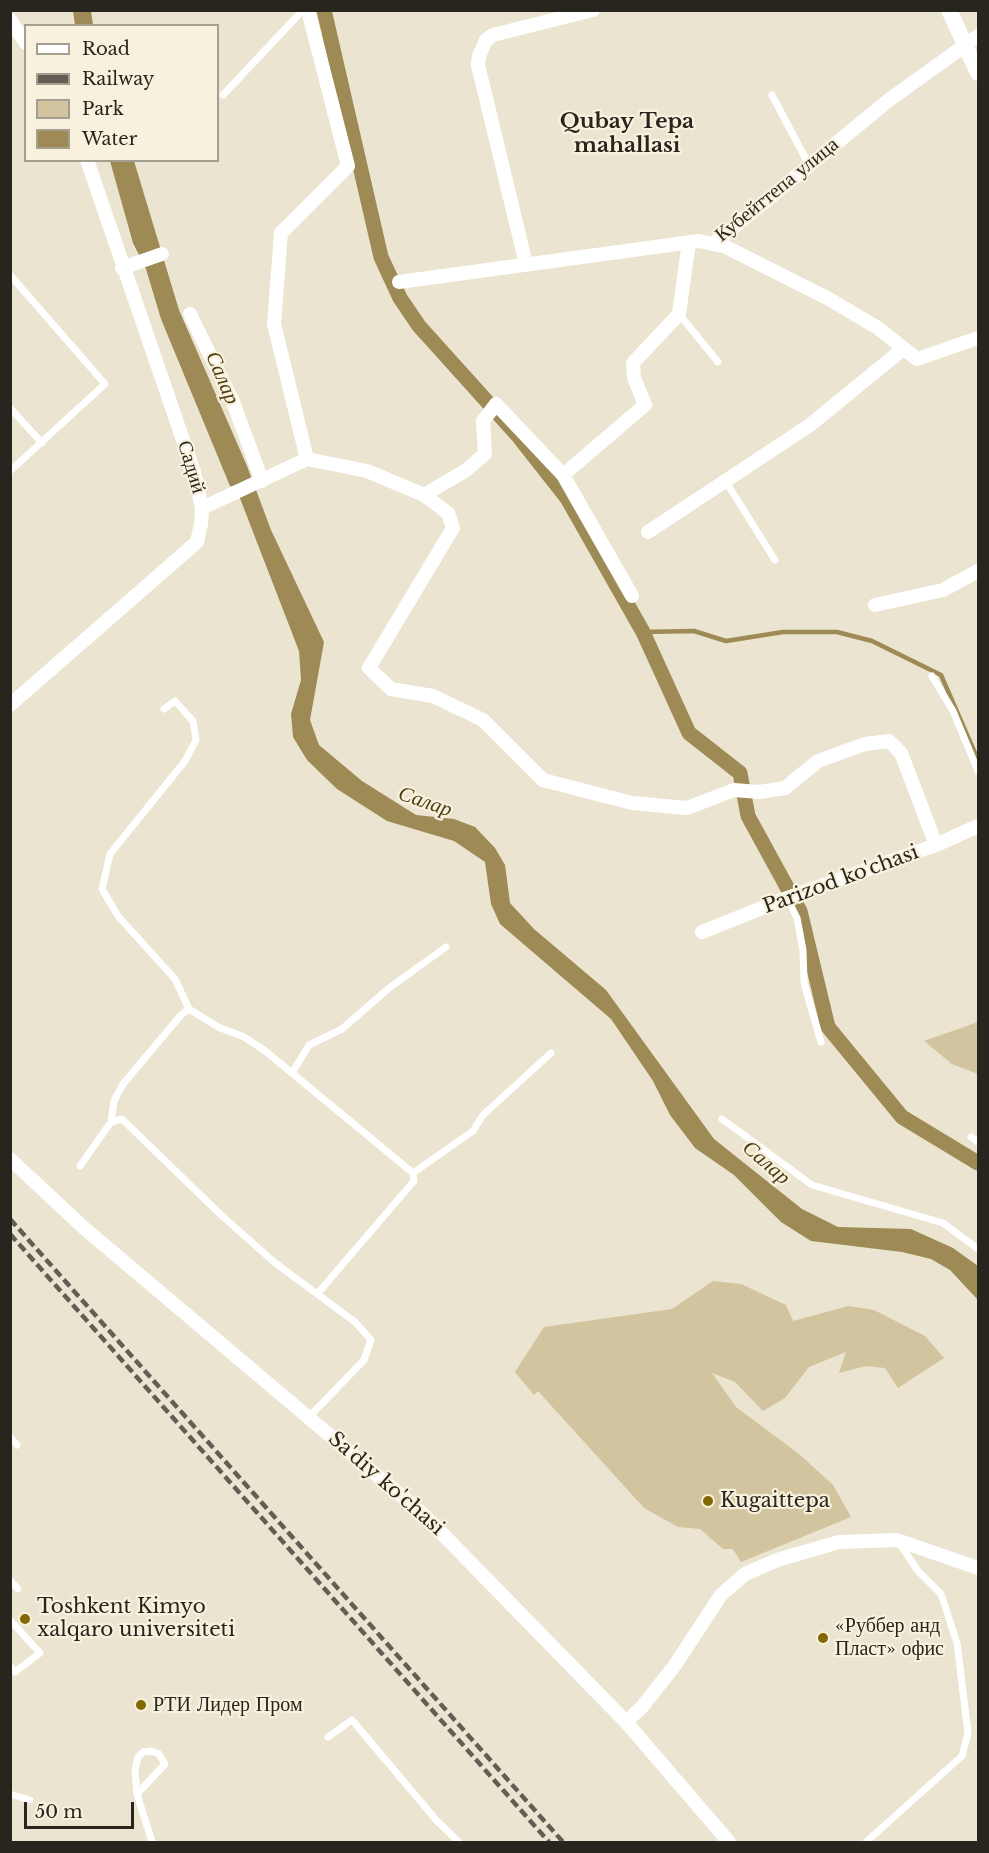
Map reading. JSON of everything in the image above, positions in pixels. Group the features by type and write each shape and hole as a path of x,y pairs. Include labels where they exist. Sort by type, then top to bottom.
{"street":[{"path":"307,459 274,324 281,233 348,166 308,10"},
{"path":"526,264 478,65 482,47 493,35 593,10"},
{"path":"949,10 964,47 978,73"},
{"path":"10,20 24,39"},
{"name":"Кубейттепа улица","path":"399,282 689,242 699,241 713,244 889,100 978,36"},
{"name":"Садий","path":"10,705 197,542 202,508 194,472 122,268 88,162"},
{"path":"563,475 645,405 634,378 633,363 680,314 689,242"},
{"path":"713,244 724,246 829,299 878,328 917,359 978,338"},
{"path":"122,268 162,254"},
{"path":"190,314 233,402 261,482"},
{"path":"648,532 810,425 903,349"},
{"path":"424,495 465,471 485,454 483,421 496,404 563,475 632,596"},
{"path":"202,508 307,459 367,471 424,495 448,513 453,528 369,668 392,689 433,696 483,720 543,780 632,803 687,808 734,790 759,792 785,788 818,761 865,744 889,741 901,753 936,845"},
{"path":"875,605 943,590 978,571"},
{"name":"Parizod ko'chasi","path":"702,932 787,898 936,845 978,826"},
{"name":"Sa'diy ko'chasi","path":"10,1159 84,1228 424,1515 626,1722 729,1842"},
{"path":"626,1722 642,1707 675,1665 721,1595 745,1574 777,1560 839,1542 897,1540 978,1568"}],"lane":[{"path":"223,95 303,10"},
{"path":"772,95 809,165"},
{"path":"10,275 105,384 10,471"},
{"path":"680,314 718,362"},
{"path":"10,408 42,443"},
{"path":"726,482 775,560"},
{"path":"932,676 953,711 978,771"},
{"path":"164,709 175,701 193,721 196,740 185,761 110,854 102,889 118,916 175,979 189,1009 218,1027 244,1037 292,1073 412,1173 414,1181 318,1293"},
{"path":"787,898 797,918 803,950 804,983 821,1042"},
{"path":"292,1073 309,1046 342,1029 389,988 446,947"},
{"path":"80,1166 111,1122 114,1101 123,1084 181,1015 189,1009"},
{"path":"412,1173 473,1131 483,1115 551,1053"},
{"path":"111,1122 122,1119 221,1215 274,1262 355,1322 371,1341 364,1360 309,1418"},
{"path":"722,1119 812,1185 943,1223 978,1249"},
{"path":"971,1137 978,1142"},
{"path":"10,1437 17,1445"},
{"path":"866,1842 962,1756 968,1733 957,1643 941,1594 918,1571 897,1540"},
{"path":"10,1580 18,1589"},
{"path":"10,1620 40,1653 15,1672 10,1666"},
{"path":"328,1737 352,1720 437,1821 459,1842"},
{"path":"136,1794 165,1764 159,1754 151,1751 143,1752 138,1757 135,1770 136,1794 152,1842"},
{"path":"10,1794 30,1800"}],"green space":[{"path":"978,1022 978,1074 952,1064 924,1041"},
{"path":"713,1281 741,1284 786,1305 793,1321 849,1306 874,1310 925,1336 944,1358 898,1388 885,1368 866,1366 839,1373 846,1352 809,1367 785,1398 763,1411 735,1382 712,1373 736,1407 799,1454 833,1485 851,1517 741,1562 733,1549 723,1549 700,1529 678,1527 644,1508 538,1391 534,1395 515,1372 544,1327 672,1309"}],"water":[{"path":"73,11 91,11 93,24 75,24"},
{"name":"Салар","path":"110,162 134,162 179,310 247,466 271,530 324,642 310,720 319,745 362,781 416,815 454,819 475,827 495,848 505,865 510,903 534,929 606,990 714,1139 802,1209 838,1227 911,1229 953,1248 978,1266 978,1300 950,1270 931,1259 902,1252 811,1241 781,1222 734,1175 695,1148 670,1115 653,1081 611,1019 500,924 491,904 485,862 454,841 387,821 337,789 307,760 293,737 291,714 301,680 299,651 236,488 230,486 161,319 146,269 133,243"}],"waterway":[{"name":"Салар","path":"324,10 381,257 400,298 419,326 519,437 567,498 643,632 689,733 740,773 748,816 800,911 828,1027 902,1117 978,1163"},
{"path":"643,632 694,631 726,641 783,632 837,632 872,641 941,675 978,760"}],"railway":[{"path":"10,1219 563,1842"},
{"path":"10,1234 549,1842"}],"place":[{"name":"Kugaittepa","path":"708,1501"},
{"name":"Toshkent Kimyo xalqaro universiteti","path":"25,1619"},
{"name":"«Руббер анд Пласт» офис","path":"823,1638"},
{"name":"РТИ Лидер Пром","path":"141,1705"}],"district":[{"name":"Qubay Tepa mahallasi","path":"627,134"}]}
